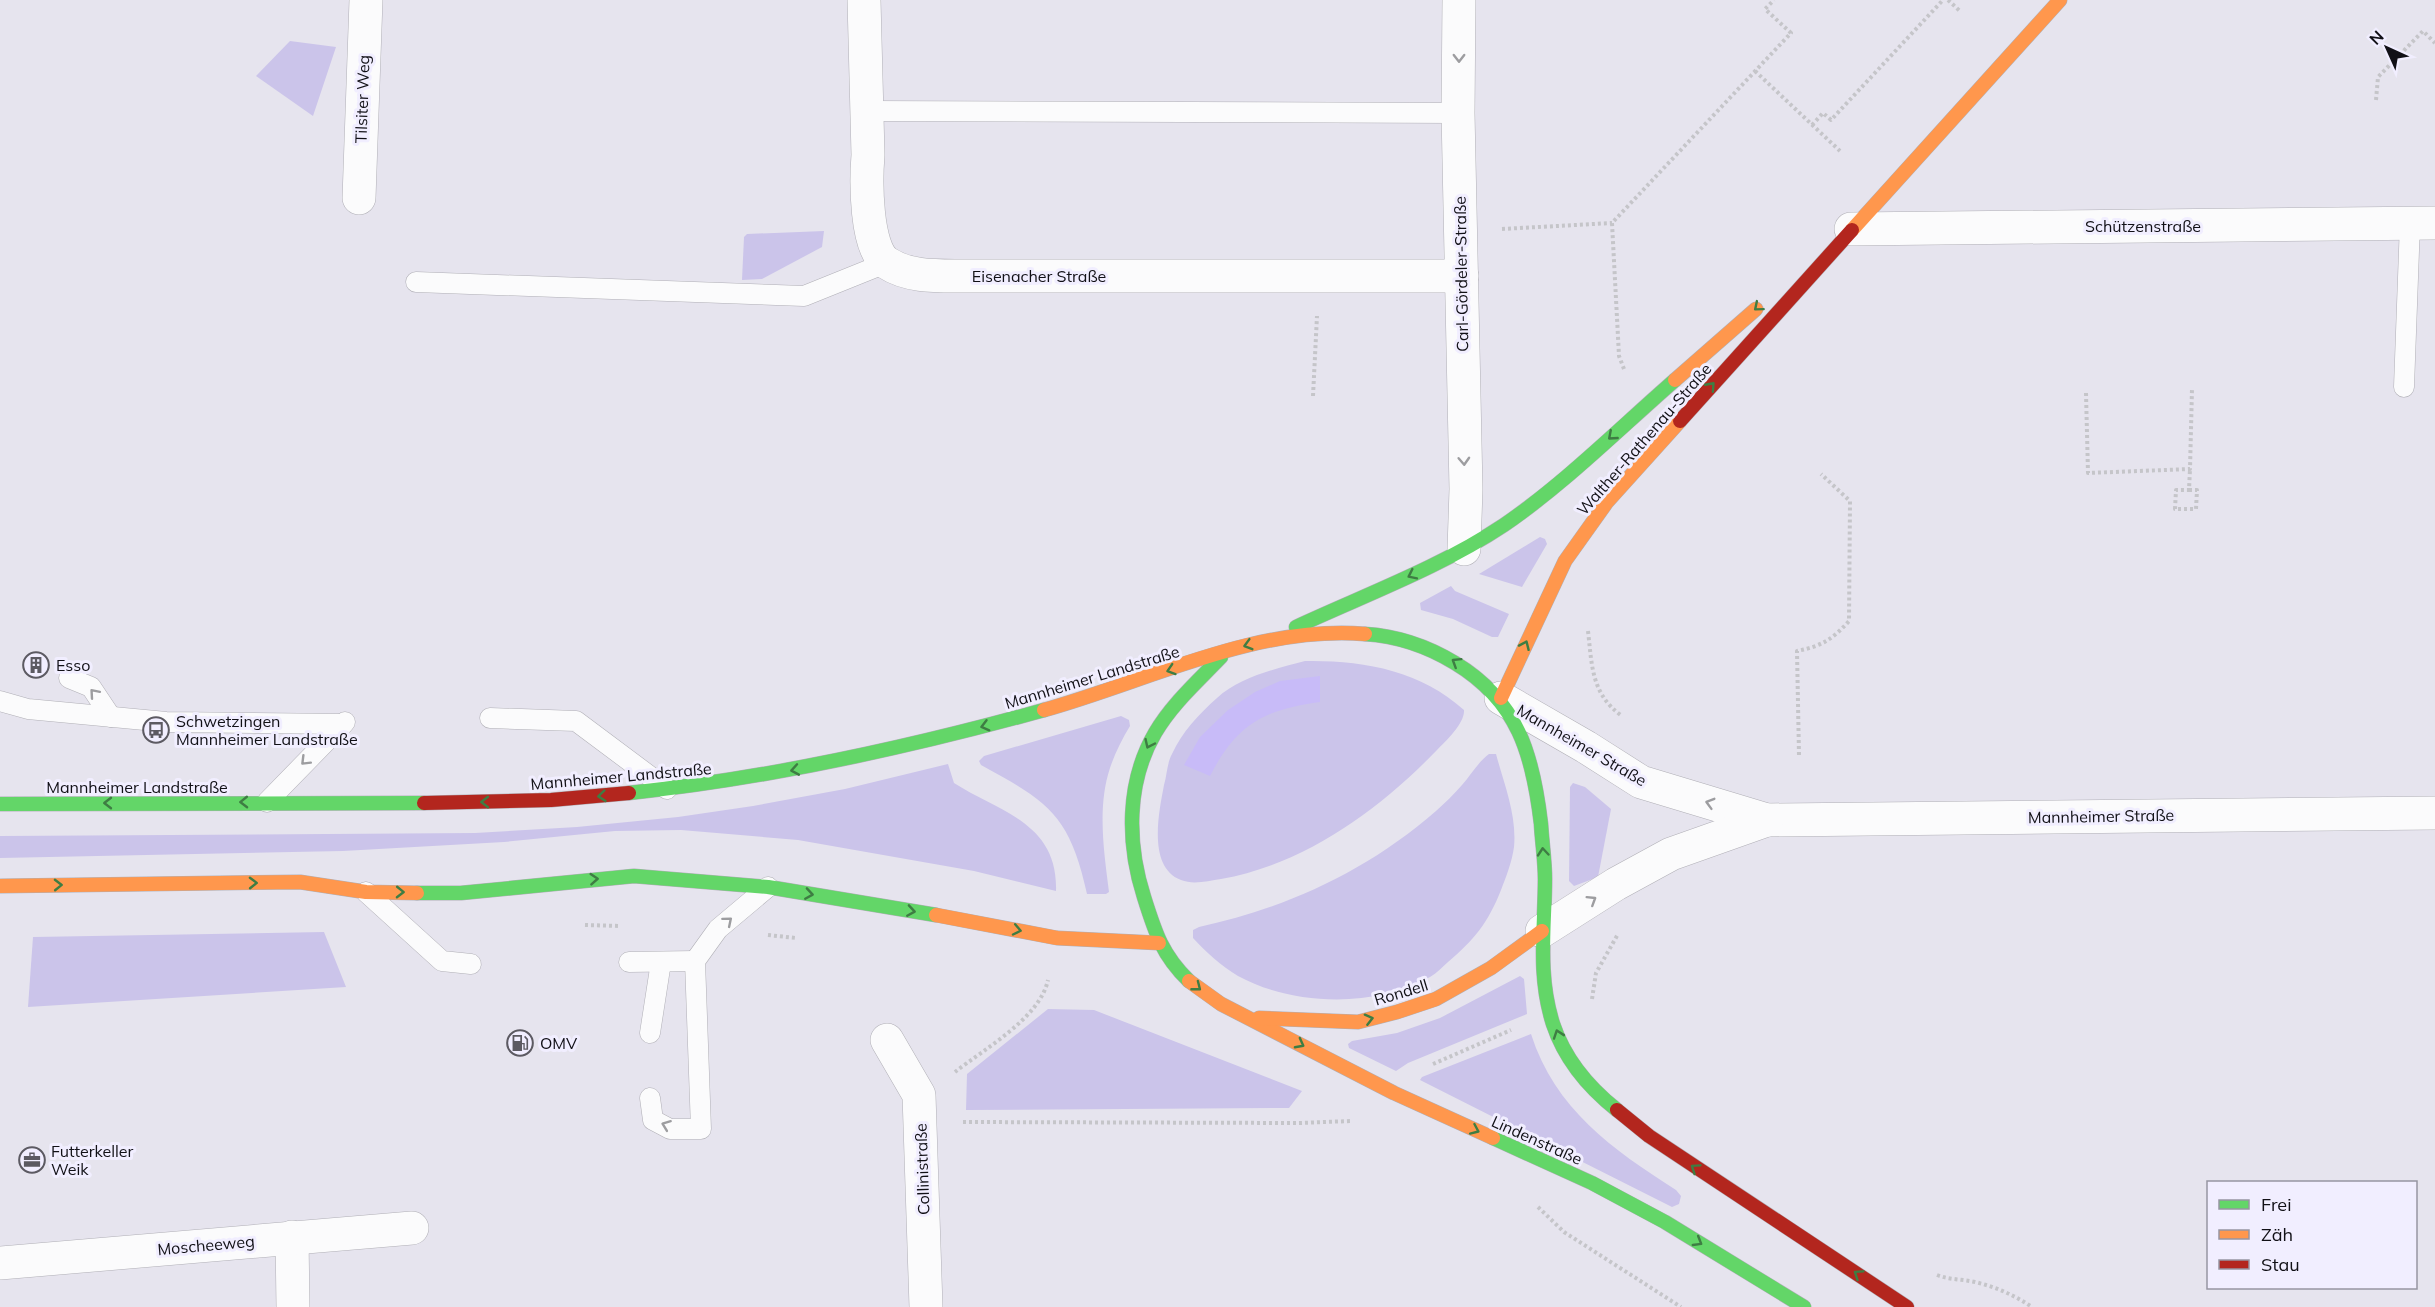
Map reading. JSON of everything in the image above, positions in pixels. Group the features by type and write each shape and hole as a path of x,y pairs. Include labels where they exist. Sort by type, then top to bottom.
{"main road":[{"name":"Walther-Rathenau-Straße","path":"1501,698 1565,561 1607,502 2060,0"},
{"name":"Walther-Rathenau-Straße","path":"1464,549 1503,525 1546,493 1851,229"},
{"name":"Rondell","path":"1270,639 1359,600 1464,549"},
{"name":"Rondell","path":"1314,632 1368,633 1411,640 1440,652 1475,674 1501,698 1522,732 1536,783 1545,879 1542,931 1491,968 1436,999 1358,1022 1248,1017 1221,1004 1194,985 1174,966 1159,943 1135,869 1131,809 1140,765 1155,733 1178,701 1227,651 1270,639 1314,632"},
{"name":"Mannheimer Landstraße","path":"6,801 543,801 696,787 828,764 954,734 1077,701 1227,651"},
{"path":"0,886 300,882 366,892 461,893 634,876 678,878 768,887 960,919 1056,938 1159,943"},
{"path":"1542,931 1545,990 1551,1014 1564,1051 1585,1079 1613,1107 1649,1136 1907,1307"},
{"name":"Lindenstraße","path":"1248,1017 1394,1093 1592,1182 1665,1222 1804,1307"}],"street":[{"name":"Tilsiter Weg","path":"359,198 366,0"},
{"path":"864,0 866,178 873,241 886,262"},
{"name":"Carl-Gördeler-Straße","path":"1459,0 1458,113 1466,489 1464,549"},
{"name":"Schützenstraße","path":"1851,229 2422,223"},
{"name":"Eisenacher Straße","path":"886,262 919,275 937,276 1462,276"},
{"name":"Mannheimer Straße","path":"1501,698 1641,782 1767,820 2435,813"},
{"name":"Mannheimer Straße","path":"1542,931 1616,884 1671,854 1767,820"},
{"name":"Collinistraße","path":"887,1040 919,1108 926,1307"},
{"name":"Moscheeweg","path":"0,1263 412,1228"},
{"path":"292,1237 293,1307"}],"lane":[{"path":"867,111 1458,113"},
{"path":"2404,387 2422,223"},
{"path":"416,282 804,296 886,262"},
{"path":"69,678 91,687 111,717"},
{"path":"0,701 28,709 166,722 344,723 267,802"},
{"path":"490,718 576,721 668,789"},
{"path":"650,1098 653,1120 670,1129 701,1129 695,961 718,929 768,887"},
{"path":"366,892 441,962 471,964"},
{"path":"629,963 695,961"},
{"path":"650,1033 661,962"}],"path":[{"path":"1460,232 1612,224 1791,33 1765,9 1774,0"},
{"path":"1812,125 1823,113 1831,120 1946,0 1961,12"},
{"path":"2376,100 2378,77 2423,31 2435,43"},
{"path":"1755,71 1840,151"},
{"path":"1612,224 1619,356"},
{"path":"1313,396 1320,276"},
{"path":"2189,490 2192,389"},
{"path":"2086,393 2088,473 2190,469"},
{"path":"1799,755 1797,651 1814,648 1836,637 1849,621 1850,501 1821,474"},
{"path":"2176,490 2189,490 2197,490 2196,509 2175,509 2176,490"},
{"path":"1588,631 1593,681 1614,711 1629,721"},
{"path":"1591,1002 1596,974 1624,924"},
{"path":"919,1108 952,1073 1023,1020 1045,992 1056,938"},
{"path":"1425,1067 1519,1027"},
{"path":"919,1108 1299,1123 1352,1120"},
{"path":"1536,1205 1564,1232 1681,1307"},
{"path":"1927,1271 1947,1279 1974,1282 2013,1294 2032,1307"}],"shaded area":[{"path":"290,41 336,47 313,116 256,76"},
{"path":"824,231 822,247 762,279 742,280 744,237 747,234"},
{"path":"1540,537 1545,539 1547,544 1522,587 1479,574"},
{"path":"1451,586 1455,591 1509,614 1498,637 1492,637 1453,619 1421,610 1420,603"},
{"path":"1305,661 1348,663 1389,670 1429,685 1464,710 1463,715 1450,737 1390,794 1365,814 1311,848 1252,872 1201,882 1181,880 1170,873 1163,863 1158,838 1164,785 1169,761 1176,746 1197,717 1236,684"},
{"path":"1320,676 1320,702 1283,710 1254,722 1231,744 1210,776 1184,765 1200,737 1228,710 1255,692 1280,681"},
{"path":"1121,716 1129,720 1130,726 1112,762 1104,798 1103,830 1109,892 1087,894 1073,846 1053,814 1024,790 981,765 979,761 984,756"},
{"path":"1489,754 1496,754 1512,811 1514,847 1512,858 1491,912 1479,930 1465,946 1430,977 1385,994 1360,998 1308,998 1260,986 1238,976 1193,938 1193,930 1199,927 1232,919 1294,898 1354,869 1382,852 1439,808"},
{"path":"948,764 954,783 1007,812 1036,834 1047,849 1054,868 1056,891 974,871 798,840 681,830 615,831 504,842 343,851 0,858 0,836 475,833 577,827 678,817 845,789"},
{"path":"1573,783 1585,787 1611,809 1598,877 1574,886 1569,881 1570,787"},
{"path":"324,932 346,987 28,1007 33,937"},
{"path":"1520,976 1524,979 1527,1014 1408,1063 1396,1071 1349,1048 1348,1044 1352,1041 1397,1033 1440,1018"},
{"path":"1048,1009 1094,1010 1302,1091 1289,1108 966,1110 967,1074"},
{"path":"1531,1034 1541,1061 1571,1106 1608,1142 1676,1190 1681,1196 1679,1204 1672,1207 1420,1080 1422,1077"}],"traffic: fast":[{"path":"1296,627 1429,567 1504,525 1570,474 1675,380"},
{"path":"1365,634 1412,643 1455,663 1494,694 1508,712 1519,732 1533,775 1541,824 1545,865 1543,969 1548,1005 1558,1037 1571,1061 1596,1092 1617,1110"},
{"path":"1189,981 1172,962 1160,942 1138,877 1132,835 1134,793 1146,752 1162,722 1194,684 1221,657"},
{"path":"629,793 734,779 838,760 941,737 1044,710"},
{"path":"0,804 424,803"},
{"path":"417,893 461,893 634,876 768,887 936,915"},
{"path":"1493,1138 1592,1183 1665,1222 1804,1307"}],"traffic: slow":[{"path":"1852,230 2060,0"},
{"path":"1675,380 1756,309"},
{"path":"1501,698 1565,561 1607,502 1680,421"},
{"path":"1044,710 1243,646 1324,633 1365,634"},
{"path":"0,886 300,882 366,892 417,893"},
{"path":"936,915 1057,938 1159,943"},
{"path":"1259,1018 1358,1022 1397,1012 1436,999 1491,968 1542,931"},
{"path":"1189,981 1221,1004 1394,1093 1493,1138"}],"traffic: jam":[{"path":"1680,421 1852,230"},
{"path":"424,803 551,800 629,793"},
{"path":"1617,1110 1649,1136 1907,1307"}],"place":[{"name":"Esso","path":"36,665"},
{"name":"Schwetzingen Mannheimer Landstraße","path":"156,730"},
{"name":"OMV","path":"520,1043"},
{"name":"Futterkeller Weik","path":"32,1160"}]}
